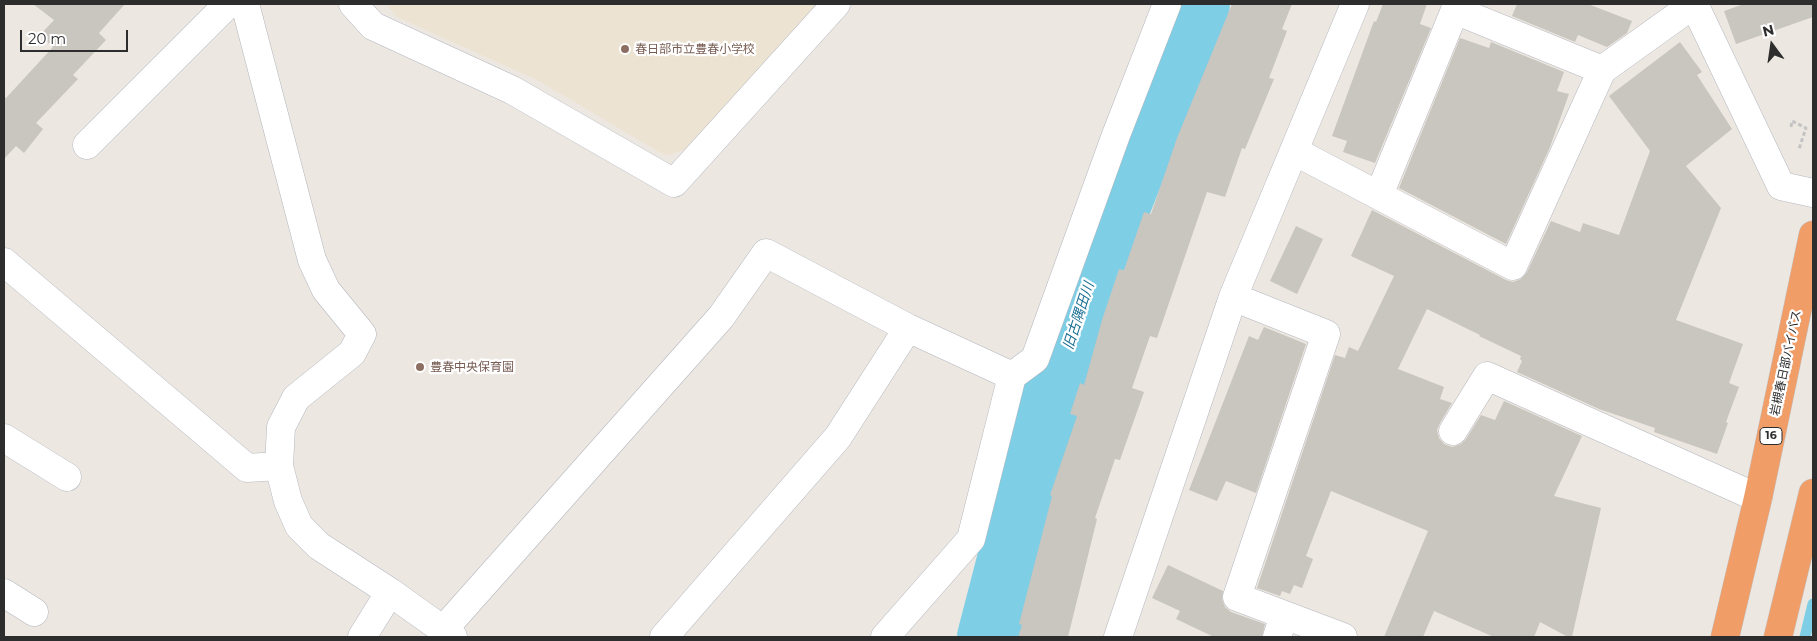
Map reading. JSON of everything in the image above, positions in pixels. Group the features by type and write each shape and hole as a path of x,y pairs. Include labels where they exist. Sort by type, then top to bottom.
{"highway":[{"name":"岩槻春日部バイパス","path":"1725,637 1758,498 1813,235"},
{"path":"1778,637 1813,493"}],"street":[{"path":"87,146 228,4"},
{"path":"245,4 312,260 326,290 362,334 352,353 296,398 281,427 280,466 288,501 299,526 319,546 390,592 448,634 721,316 766,252 908,328 1012,376"},
{"path":"353,4 373,26 512,90 674,184 836,4"},
{"path":"885,637 971,539 1012,376 1035,359 1116,135 1167,4"},
{"path":"1118,637 1233,297 1355,4"},
{"path":"1294,151 1513,266 1602,70 1694,4 1781,186 1813,193"},
{"path":"1379,195 1455,10 1602,70"},
{"path":"4,262 247,468 280,466"},
{"path":"1233,297 1326,334 1237,597 1281,626 1343,637"},
{"path":"664,637 838,437 908,328"},
{"path":"1453,431 1487,376 1758,498"},
{"path":"4,438 67,476"},
{"path":"362,637 390,592"},
{"path":"4,593 34,612"}],"path":[{"path":"1790,130 1792,121 1806,128 1798,151"}],"shaded area":[{"name":"春日部市立豊春小学校","path":"386,4 820,4 699,145 666,156 537,80 397,17"}],"building":[{"path":"33,4 125,4 99,33 106,40 73,75 78,79 36,123 43,129 24,153 16,146 4,159 4,96 6,98 53,47 40,35 54,20"},
{"path":"1232,4 1292,4 1282,29 1287,31 1269,78 1274,79 1245,149 1242,148 1225,197 1207,192 1157,338 1150,336 1132,388 1144,392 1120,460 1115,459 1095,518 1097,519 1068,637 1018,637 1022,625 1019,624 1052,496 1050,495 1077,416 1070,414 1080,383 1084,385 1102,320 1119,269 1124,270 1144,212 1151,214 1177,138"},
{"path":"1383,4 1427,4 1420,24 1431,28 1375,163 1343,152 1347,141 1332,136 1374,21 1376,22"},
{"path":"1517,4 1588,4 1632,21 1627,33 1607,47 1578,35 1575,42 1512,16"},
{"path":"1744,4 1813,4 1813,17 1736,44 1724,11"},
{"path":"1460,38 1489,48 1491,42 1564,72 1557,91 1569,94 1550,147 1506,244 1399,188"},
{"path":"1680,42 1702,72 1697,75 1732,129 1686,166 1721,208 1676,320 1743,344 1729,383 1739,387 1717,454 1654,432 1655,428 1599,409 1517,372 1522,361 1520,359 1521,356 1427,309 1398,369 1444,387 1440,399 1452,403 1437,430 1439,438 1444,444 1452,447 1461,444 1481,415 1495,420 1504,401 1582,436 1554,496 1601,508 1572,637 1568,637 1540,622 1534,637 1494,637 1434,611 1423,637 1384,637 1428,531 1331,491 1306,556 1313,559 1302,588 1294,585 1290,594 1282,591 1280,596 1257,588 1335,355 1345,358 1349,347 1358,351 1394,276 1351,256 1372,210 1513,282 1521,279 1527,272 1551,221 1580,232 1583,223 1619,235 1650,151 1609,96"},
{"path":"1296,226 1323,239 1297,294 1270,281"},
{"path":"1264,327 1306,344 1256,493 1226,481 1217,501 1189,490 1249,336 1258,340"},
{"path":"1168,565 1223,591 1222,599 1225,607 1231,612 1265,624 1262,637 1214,637 1176,619 1180,611 1152,598"}],"waterway":[{"name":"旧古隅田川","path":"989,637 1051,399 1095,266 1198,4"},
{"path":"1805,637 1813,604"}],"place":[{"name":"春日部市立豊春小学校","path":"625,49"},
{"name":"豊春中央保育園","path":"420,367"}]}
